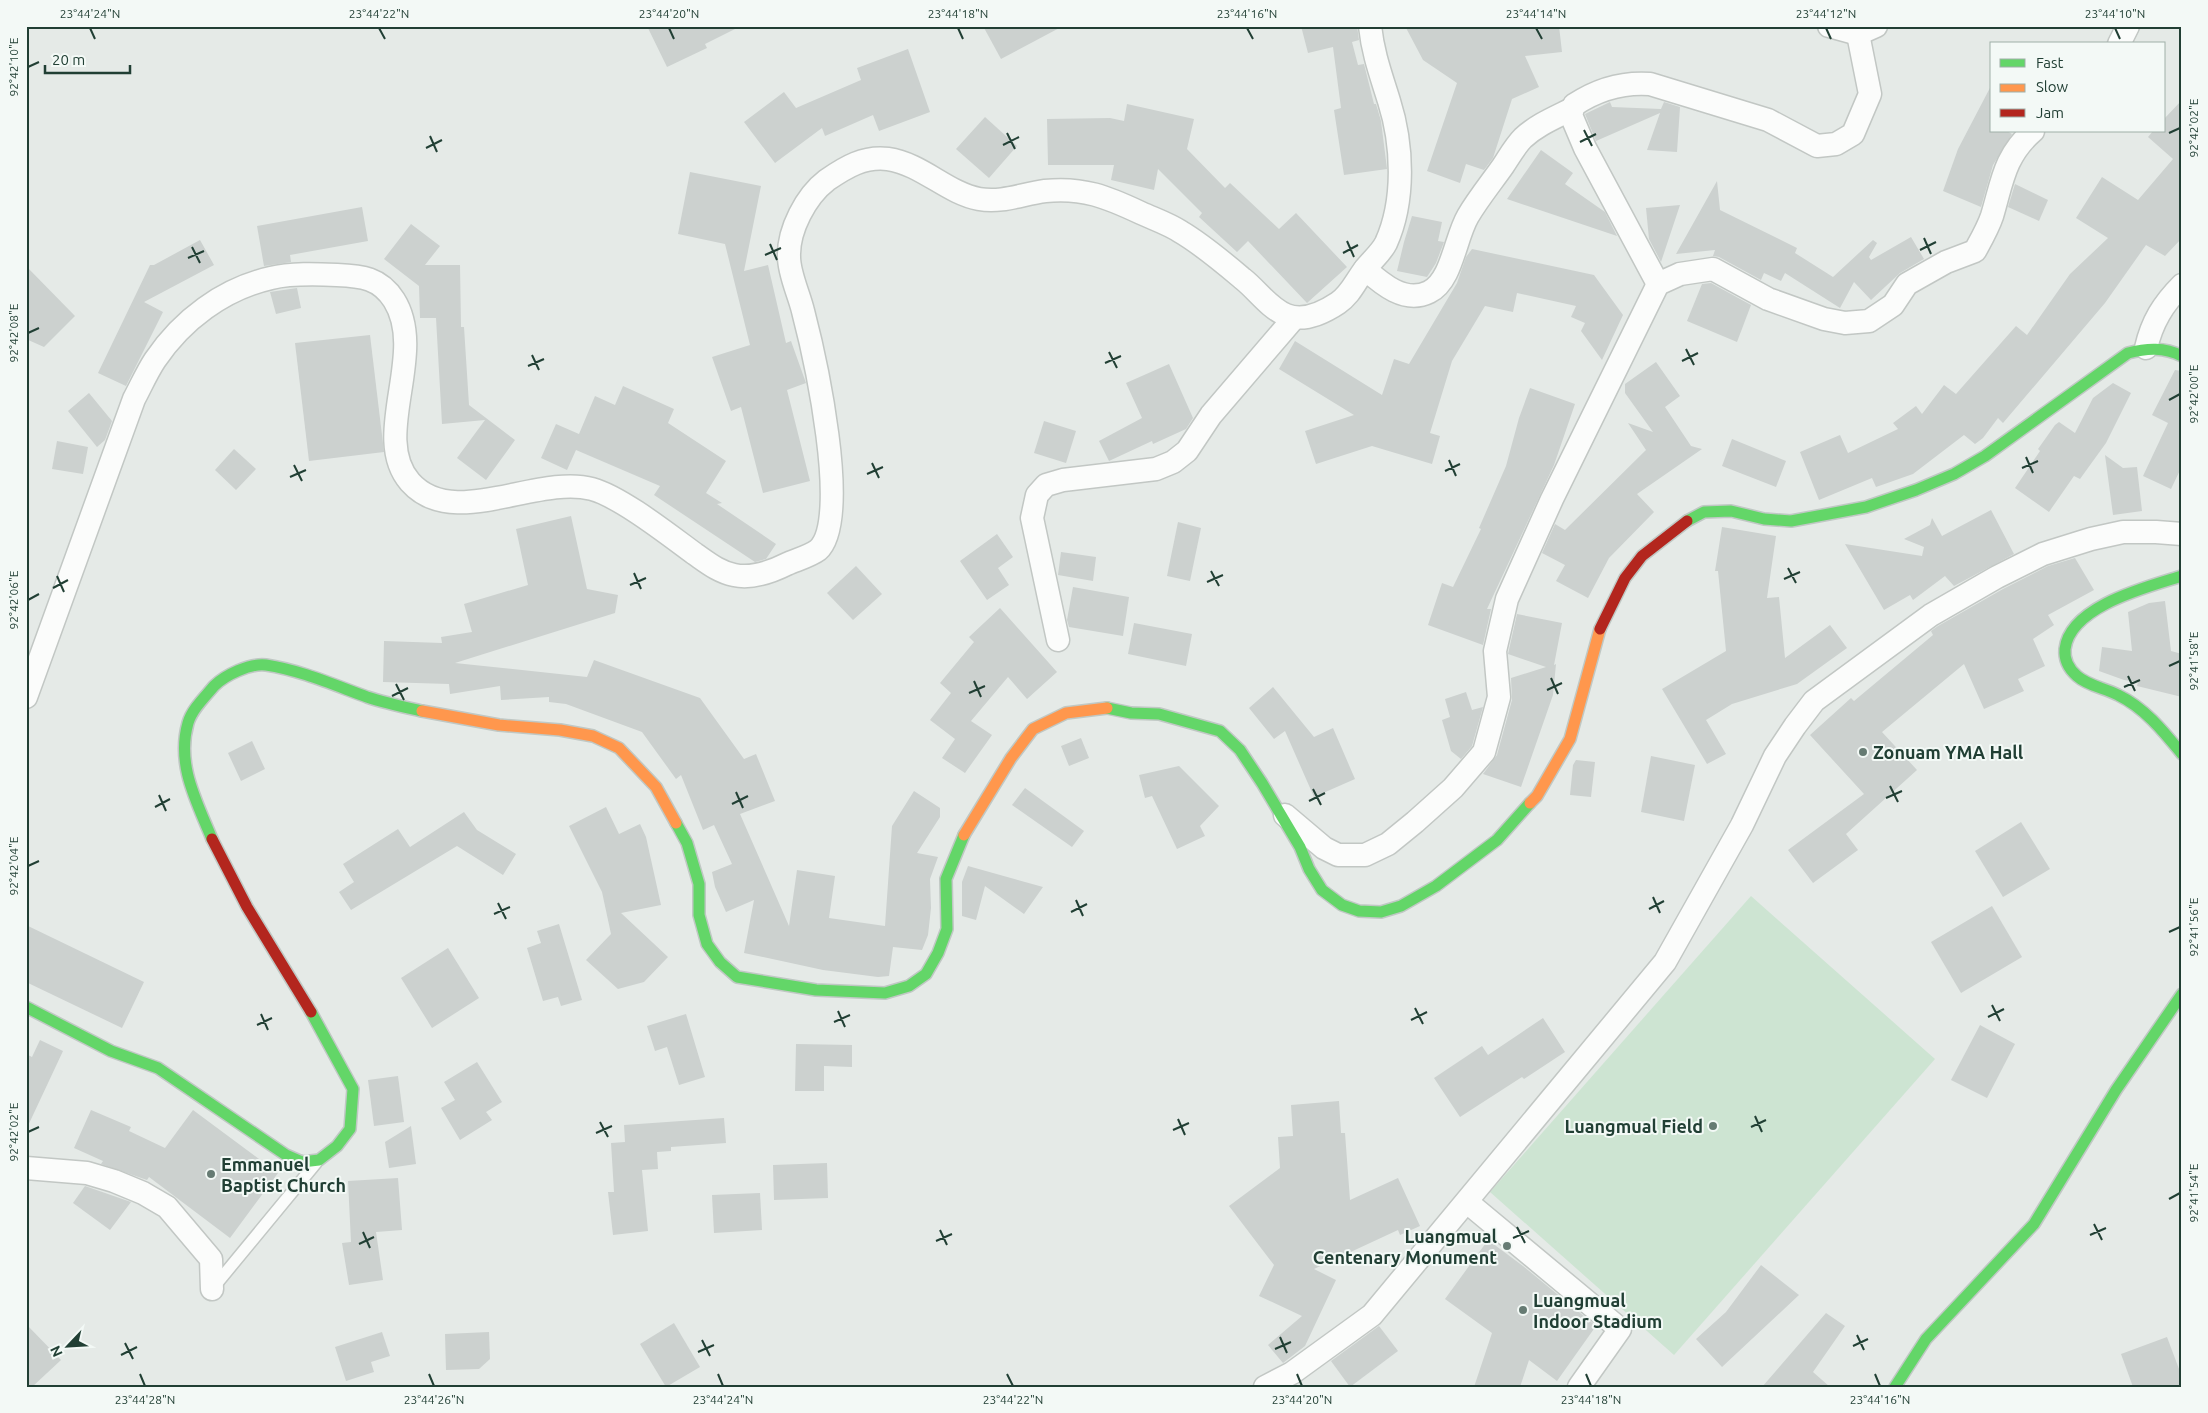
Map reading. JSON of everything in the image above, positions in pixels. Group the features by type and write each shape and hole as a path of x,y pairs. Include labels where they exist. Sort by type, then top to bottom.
{"street":[{"path":"26,697 134,399 154,362 179,331 210,304 234,290 273,277 320,274 365,276 385,286 397,304 404,320 406,351 397,421 395,458 411,484 433,499 460,503 565,486 593,489 620,502 718,571 740,577 758,575 777,569 819,549 828,532 830,462 821,388 788,258 796,220 816,188 845,168 863,160 884,158 907,163 973,198 1001,201 1043,191 1085,190 1136,210 1182,232 1250,284 1282,314 1294,318 1324,312 1348,297 1365,269 1384,248 1395,215 1400,172 1392,111 1372,50 1370,26"},
{"path":"1365,269 1385,287 1402,294 1429,292 1441,282 1448,270 1457,240 1468,216 1522,139 1541,124 1572,109 1579,102 1609,88 1630,82 1650,84 1768,120 1817,146 1836,144 1853,134 1870,94 1867,30 1829,26"},
{"path":"2119,42 2128,26"},
{"path":"1572,109 1573,120 1585,148 1658,284"},
{"path":"1278,809 1324,848 1338,855 1365,855 1388,844 1415,822 1453,788 1484,752 1499,697 1495,651 1506,599 1552,499 1658,284 1680,274 1714,270 1768,299 1824,319 1845,323 1869,321 1893,304 1907,284 1946,262 1975,251 1991,218 2001,178 2015,151 2032,132"},
{"path":"2146,348 2151,327 2170,297 2182,285"},
{"path":"1058,640 1032,518 1037,495 1046,485 1063,480 1156,469 1173,462 1186,452 1211,415 1294,318"},
{"path":"26,1007 110,1052 158,1068 286,1155 302,1162 319,1160 337,1146 350,1129 353,1088 301,994 246,907 215,845 188,779 184,751 188,722 199,704 219,681 243,669 264,665 322,680 369,698 428,713 499,725 585,734 619,748 656,786 687,843 699,884 700,915 707,944 720,962 737,977 799,988 885,993 909,986 926,974 938,953 947,929 946,879 962,838 1001,774 1033,729 1066,713 1102,707 1131,713 1159,714 1220,732 1240,750 1278,809 1322,890 1342,905 1359,911 1381,912 1401,906 1436,886 1497,840 1537,796 1570,739 1598,633 1625,578 1642,556 1682,524 1704,512 1731,510 1764,519 1791,521 1866,508 1954,474 1985,456 2128,353 2146,348 2170,350 2182,356"},
{"path":"1265,1387 1292,1373 1372,1315 1665,962 1742,825 1776,756 1794,726 1814,702 1931,615 1997,577 2043,554 2091,539 2123,532 2182,534"},
{"path":"2182,576 2157,584 2089,613 2072,628 2064,644 2066,664 2080,678 2137,706 2151,717 2182,754"},
{"path":"1895,1387 1926,1339 2034,1224 2116,1090 2182,994"},
{"path":"26,1168 96,1176 143,1193 167,1207 211,1258 212,1289"},
{"path":"1467,1202 1620,1329 1580,1387"}],"lane":[{"path":"212,1289 319,1160"}],"green space":[{"name":"Luangmual Field","path":"1751,896 1935,1059 1674,1355 1490,1192"}],"building":[{"path":"647,26 741,26 705,44 707,48 667,67"},
{"path":"983,26 1063,26 1001,59"},
{"path":"1301,26 1357,26 1359,40 1352,42 1358,65 1364,64 1374,104 1376,104 1381,121 1387,169 1344,175 1334,110 1341,108 1333,47 1308,53"},
{"path":"1405,26 1559,26 1562,52 1525,56 1539,87 1512,99 1493,158 1484,170 1466,164 1460,183 1427,171 1457,83 1423,60"},
{"path":"908,49 930,112 879,131 873,115 825,136 822,128 775,163 744,122 784,92 796,108 861,80 857,68"},
{"path":"1990,88 1990,132 2009,132 2012,134 1993,165 1981,207 1943,191 1958,149"},
{"path":"2182,100 2182,238 2165,256 2146,245 2105,303 2003,423 1998,418 1983,438 1975,444 1964,435 1913,474 1876,487 1872,478 1819,500 1800,452 1840,435 1848,453 1898,429 1893,423 1916,406 1922,414 1944,385 1956,394 2016,326 2027,335 2070,274 2108,238 2076,218 2102,177 2138,200 2173,159 2148,137 2152,132 2166,132 2166,117"},
{"path":"1610,102 1612,107 1661,109 1664,102 1680,107 1677,152 1647,150 1660,113 1596,141 1585,114"},
{"path":"1127,104 1194,119 1187,149 1225,188 1230,183 1279,229 1296,213 1347,267 1307,303 1248,241 1237,252 1199,217 1202,213 1158,169 1154,190 1111,180 1114,165 1048,165 1047,119 1110,118 1124,121"},
{"path":"985,117 1017,146 989,178 956,149"},
{"path":"1541,150 1573,173 1565,184 1605,212 1617,236 1507,199"},
{"path":"690,172 761,186 744,271 768,265 786,343 791,341 806,383 787,390 810,481 763,493 741,407 731,411 712,357 750,345 725,244 678,234"},
{"path":"1717,181 1720,210 1797,248 1795,253 1833,277 1873,240 1877,243 1869,257 1871,260 1911,237 1924,259 1900,273 1871,300 1854,282 1840,308 1785,273 1781,281 1764,273 1761,280 1719,257 1713,256 1715,250 1676,254"},
{"path":"2015,184 2048,200 2039,221 2008,207"},
{"path":"1680,205 1661,262 1649,239 1646,208"},
{"path":"362,207 368,241 290,255 291,262 264,266 257,226"},
{"path":"1412,216 1442,222 1438,241 1444,242 1436,263 1427,277 1397,271"},
{"path":"411,224 440,246 425,265 460,265 461,327 464,327 469,405 515,440 486,480 457,458 485,420 442,424 436,318 420,318 419,286 384,259"},
{"path":"200,240 214,265 144,302 163,312 126,386 98,373 150,265 154,265"},
{"path":"1472,249 1594,275 1623,315 1602,360 1581,331 1585,323 1571,317 1576,306 1517,293 1513,312 1485,306 1452,361 1430,433 1440,436 1432,464 1372,446 1316,464 1305,431 1354,415 1279,369 1295,341 1382,395 1394,359 1409,364 1457,283 1466,257"},
{"path":"26,266 75,316 44,347 26,339"},
{"path":"1711,283 1751,305 1737,342 1687,321 1702,284"},
{"path":"297,288 301,308 276,314 270,292"},
{"path":"370,335 384,452 309,461 295,343"},
{"path":"1656,362 1680,396 1665,407 1691,446 1702,449 1637,494 1654,512 1609,558 1588,598 1556,581 1565,565 1542,553 1555,524 1565,530 1646,450 1628,423 1653,432 1625,393 1625,384"},
{"path":"1169,364 1193,418 1186,429 1153,444 1152,441 1109,461 1099,441 1142,418 1126,383"},
{"path":"2175,370 2182,371 2182,466 2171,489 2143,476 2168,423 2152,415"},
{"path":"2113,383 2131,393 2106,443 2080,479 2074,476 2049,512 2015,488 2055,425 2059,422 2075,433 2093,398"},
{"path":"623,386 674,409 668,423 726,461 706,493 722,503 717,504 776,544 766,559 755,562 654,495 660,486 576,450 567,470 541,458 556,424 579,434 595,396 615,405"},
{"path":"1530,388 1575,404 1554,465 1487,609 1491,609 1483,645 1428,625 1442,583 1453,587 1481,529 1479,528 1506,466 1519,418"},
{"path":"89,393 112,421 105,440 97,447 68,411"},
{"path":"1044,421 1076,431 1066,463 1034,453"},
{"path":"1732,439 1786,461 1776,487 1722,466"},
{"path":"57,441 88,447 83,474 52,469"},
{"path":"234,449 256,469 236,490 215,470"},
{"path":"2105,455 2123,468 2137,467 2142,511 2113,515"},
{"path":"1991,510 2014,554 1954,586 1945,576 1913,600 1910,595 1884,610 1845,544 1922,556 1924,547 1904,539 1930,525 1932,518 1942,536"},
{"path":"571,516 587,589 618,595 615,613 455,663 587,677 594,660 700,698 744,759 756,754 775,801 740,814 789,926 797,870 835,876 829,918 885,926 892,826 914,791 940,808 940,817 917,853 938,857 930,879 931,908 928,935 922,950 893,947 889,976 878,977 823,970 744,953 754,900 726,912 715,887 712,872 732,864 714,825 703,830 681,775 676,779 642,732 566,704 549,702 549,697 501,700 500,686 450,694 449,684 383,682 384,641 442,643 441,637 472,632 464,604 528,585 516,529"},
{"path":"1178,522 1201,528 1190,581 1167,576"},
{"path":"1722,527 1776,536 1767,598 1779,597 1785,658 1830,625 1847,648 1797,684 1732,704 1706,720 1726,754 1707,764 1662,689 1726,651 1718,571 1715,571"},
{"path":"997,534 1013,557 998,568 1009,585 987,600 960,561"},
{"path":"1061,552 1096,557 1093,581 1058,575"},
{"path":"2075,558 2094,590 2048,615 2054,625 2033,639 2045,666 2018,679 2024,691 1984,709 1964,664 1882,732 1917,770 1846,834 1858,850 1813,883 1788,850 1864,794 1810,735 1851,698 1854,701 1933,635 1931,631 1938,626 2048,566"},
{"path":"856,566 882,594 853,620 827,593"},
{"path":"1073,587 1129,597 1123,636 1069,627 1067,620"},
{"path":"2165,601 2171,651 2182,654 2182,697 2137,686 2138,682 2124,680 2099,671 2102,647 2132,651 2128,612 2149,603"},
{"path":"1000,608 1057,672 1027,699 1008,677 971,721 992,735 965,773 942,758 955,739 930,720 951,693 940,683 974,642 969,637"},
{"path":"1517,614 1562,623 1554,665 1556,664 1553,695 1521,787 1483,774 1497,755 1512,700 1511,678 1546,667 1508,654"},
{"path":"1134,623 1192,634 1186,666 1128,654"},
{"path":"1273,687 1314,737 1333,728 1355,779 1314,797 1285,731 1274,739 1249,708"},
{"path":"1466,692 1472,710 1483,707 1472,746 1461,759 1451,751 1442,720 1450,717 1445,699"},
{"path":"1081,738 1089,758 1069,766 1061,746"},
{"path":"252,741 265,769 241,781 228,753"},
{"path":"1651,756 1695,765 1684,821 1641,812"},
{"path":"1576,760 1595,762 1591,797 1570,795 1573,765"},
{"path":"1179,766 1219,806 1200,826 1205,836 1177,849 1152,796 1145,798 1139,775"},
{"path":"1025,788 1084,831 1072,847 1012,805"},
{"path":"606,807 619,834 640,824 646,837 661,905 621,913 668,957 644,982 618,989 586,960 611,934 602,892 569,826"},
{"path":"464,812 477,830 516,854 503,875 457,846 351,910 339,892 354,882 343,864 398,829 410,847"},
{"path":"2021,822 2050,869 2003,897 1975,851"},
{"path":"968,866 1043,887 1024,914 985,886 976,920 962,916 962,882"},
{"path":"1992,906 2022,957 1961,993 1931,942"},
{"path":"559,924 582,1000 561,1006 558,997 543,1001 527,948 541,943 537,931"},
{"path":"26,925 144,982 122,1028 26,982"},
{"path":"448,948 479,998 432,1028 401,978"},
{"path":"686,1014 705,1077 679,1085 667,1047 655,1051 647,1026"},
{"path":"1543,1018 1565,1052 1460,1117 1434,1078 1482,1046 1488,1055"},
{"path":"1980,1025 2015,1044 1987,1098 1951,1080"},
{"path":"40,1040 63,1051 26,1130 26,1054 32,1057"},
{"path":"796,1044 852,1045 852,1067 824,1066 824,1091 795,1091"},
{"path":"477,1062 502,1102 486,1112 492,1120 460,1140 441,1108 455,1100 444,1082"},
{"path":"398,1076 404,1122 374,1126 368,1080"},
{"path":"1339,1101 1341,1133 1345,1133 1350,1200 1398,1178 1420,1226 1400,1235 1398,1230 1314,1269 1336,1280 1305,1346 1283,1363 1268,1345 1302,1316 1259,1296 1274,1265 1229,1206 1280,1168 1278,1137 1293,1136 1291,1105"},
{"name":"Emmanuel Baptist Church","path":"91,1110 131,1127 129,1131 165,1148 193,1110 278,1173 230,1238 149,1177 147,1180 101,1164 103,1161 74,1148"},
{"path":"724,1118 726,1143 671,1147 671,1151 657,1152 658,1169 642,1170 648,1231 613,1235 608,1192 614,1192 611,1143 625,1142 624,1125"},
{"path":"411,1126 416,1164 389,1168 385,1142"},
{"path":"827,1163 828,1198 774,1200 773,1165"},
{"path":"398,1178 402,1230 376,1232 383,1280 349,1285 342,1243 351,1242 348,1181"},
{"path":"85,1186 131,1202 110,1230 73,1203"},
{"path":"760,1193 762,1230 714,1233 712,1195"},
{"name":"Luangmual Indoor Stadium","path":"1488,1240 1596,1326 1557,1381 1529,1360 1520,1387 1474,1387 1492,1333 1445,1299"},
{"path":"1761,1265 1799,1295 1722,1367 1696,1339 1726,1312"},
{"path":"1826,1313 1845,1326 1813,1372 1830,1387 1762,1387"},
{"path":"674,1323 700,1367 666,1387 640,1344"},
{"path":"26,1324 61,1360 32,1387 26,1387"},
{"path":"1379,1326 1398,1351 1350,1387 1331,1361"},
{"path":"382,1332 390,1356 371,1362 374,1372 346,1381 335,1347"},
{"path":"489,1332 490,1359 479,1369 446,1370 445,1334"},
{"path":"2167,1337 2182,1377 2182,1387 2133,1387 2121,1354"}],"traffic: fast":[{"path":"1687,521 1704,512 1731,511 1764,519 1791,521 1866,507 1916,490 1954,474 1985,456 2128,353 2155,349 2169,351 2182,356"},
{"path":"2182,576 2112,600 2095,610 2080,621 2070,634 2065,649 2065,657 2068,664 2077,676 2086,682 2128,700 2153,721 2182,754"},
{"path":"212,839 190,783 186,768 185,739 188,723 196,708 214,686 225,678 253,666 279,667 374,699 422,711"},
{"path":"1107,708 1131,713 1159,714 1220,731 1240,750 1262,783 1300,847 1309,869 1322,890 1342,905 1359,911 1381,912 1401,906 1436,886 1497,840 1530,803"},
{"path":"676,823 687,843 699,884 699,915 707,944 720,962 737,977 816,990 885,993 909,986 926,974 938,953 947,929 946,879 964,835"},
{"path":"1895,1387 1926,1339 2034,1224 2116,1090 2182,994"},
{"path":"26,1007 111,1051 158,1068 286,1155 302,1162 319,1160 337,1146 350,1129 353,1089 311,1012"}],"traffic: slow":[{"path":"1530,803 1537,796 1570,739 1600,629"},
{"path":"964,835 1011,758 1033,729 1066,713 1107,708"},
{"path":"422,711 499,725 560,730 593,736 619,748 656,787 676,823"}],"traffic: jam":[{"path":"1600,629 1625,578 1642,556 1687,521"},
{"path":"212,839 247,907 311,1012"}],"place":[{"name":"Zonuam YMA Hall","path":"1863,752"},
{"name":"Luangmual Field","path":"1713,1126"},
{"name":"Emmanuel Baptist Church","path":"211,1174"},
{"name":"Luangmual Centenary Monument","path":"1507,1246"},
{"name":"Luangmual Indoor Stadium","path":"1523,1310"}]}
